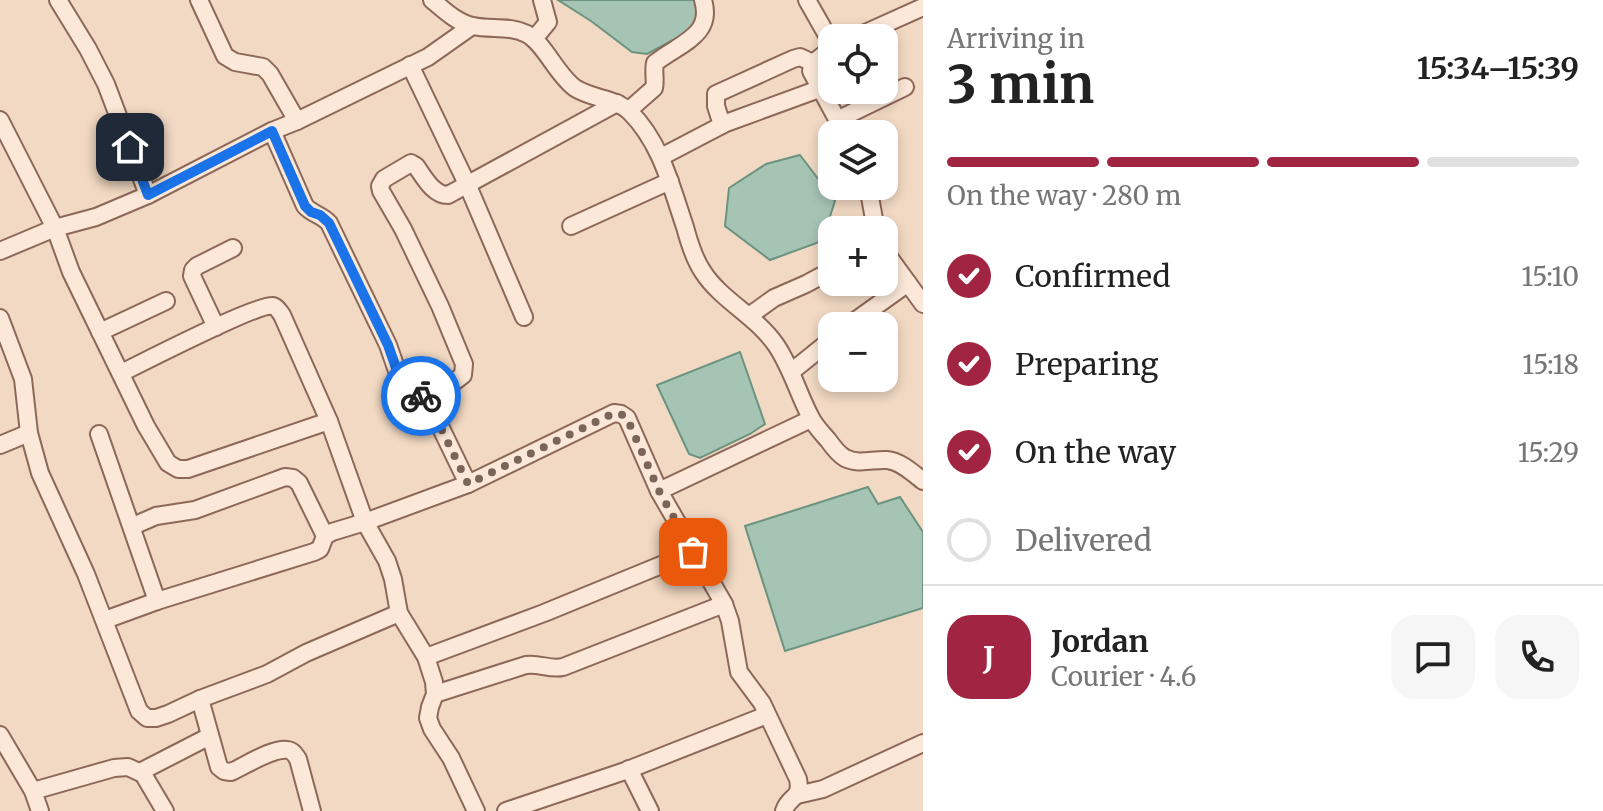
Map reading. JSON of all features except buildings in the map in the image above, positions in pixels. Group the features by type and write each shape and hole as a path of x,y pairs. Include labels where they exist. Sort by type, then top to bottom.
{"street":[{"path":"58,0 106,84 148,195"},
{"path":"199,0 225,56 235,62 263,67 297,121"},
{"path":"432,0 451,16 472,26 511,28 527,34 576,88 623,107 647,132 661,157 701,270 774,342 811,419 845,458 867,462 890,460 923,481"},
{"path":"534,39 548,22 542,0"},
{"path":"272,131 305,206 325,218 341,248 388,345 403,388 408,396 415,398 425,395 463,375 464,364 409,241 381,191 384,179 411,163 443,196 468,186 547,140 623,107 654,88 655,63 697,34 705,23 703,0"},
{"path":"815,3 823,24"},
{"path":"885,24 923,7"},
{"path":"0,251 148,195 272,131 428,57 472,26"},
{"path":"722,125 716,94 793,59 800,57 813,63"},
{"path":"818,59 811,71 818,87"},
{"path":"410,65 468,186 524,317"},
{"path":"852,120 905,87"},
{"path":"661,157 722,125 818,89"},
{"path":"0,120 55,228 71,272 146,426 168,463 178,469 188,469 329,421"},
{"path":"571,226 670,181"},
{"path":"216,327 192,276 193,270 233,248"},
{"path":"898,269 923,304"},
{"path":"749,316 774,298 818,278"},
{"path":"868,312 908,283"},
{"path":"100,332 166,301"},
{"path":"121,373 263,308 272,306 282,315 329,421 365,522 387,561 399,613 426,657 434,682 435,694 428,718 432,729 451,758 476,811"},
{"path":"0,318 23,379 29,433 37,465 86,574 139,711 147,718 168,714 267,674 306,653 399,613"},
{"path":"791,372 818,350"},
{"path":"425,395 468,484"},
{"path":"105,620 314,552 320,549 325,536 332,532 468,484 614,413 621,414 627,418 659,491 724,604 739,672 762,703 798,779 800,789 784,811"},
{"path":"659,491 811,419"},
{"path":"0,445 29,433"},
{"path":"99,434 157,601"},
{"path":"133,526 156,516 195,510 285,477 299,483 325,536"},
{"path":"426,657 693,552"},
{"path":"435,694 526,665 563,667 724,604"},
{"path":"200,699 219,767 231,772 275,752 288,750 295,754 312,811"},
{"path":"506,811 629,769 767,715"},
{"path":"0,735 33,791 40,811"},
{"path":"140,772 210,736"},
{"path":"797,795 823,789 923,743"},
{"path":"33,791 114,768 128,767 143,774 165,811"},
{"path":"629,769 650,811"}],"shaded area":[{"path":"558,0 694,0 700,11 690,31 647,54 632,52"},
{"path":"800,155 818,179 818,200 835,201 830,216 818,216 818,242 770,260 725,226 729,188 766,164"},
{"path":"740,352 765,424 700,458 689,454 657,385"},
{"path":"868,487 878,504 900,497 923,532 923,608 785,651 745,526"}],"way so far":[{"path":"421,396 425,395 468,484 614,413 621,414 627,418 659,491 693,552"}],"route":[{"path":"130,147 148,195 272,131 305,206 329,223 388,345 403,388 408,396 421,396"}]}
